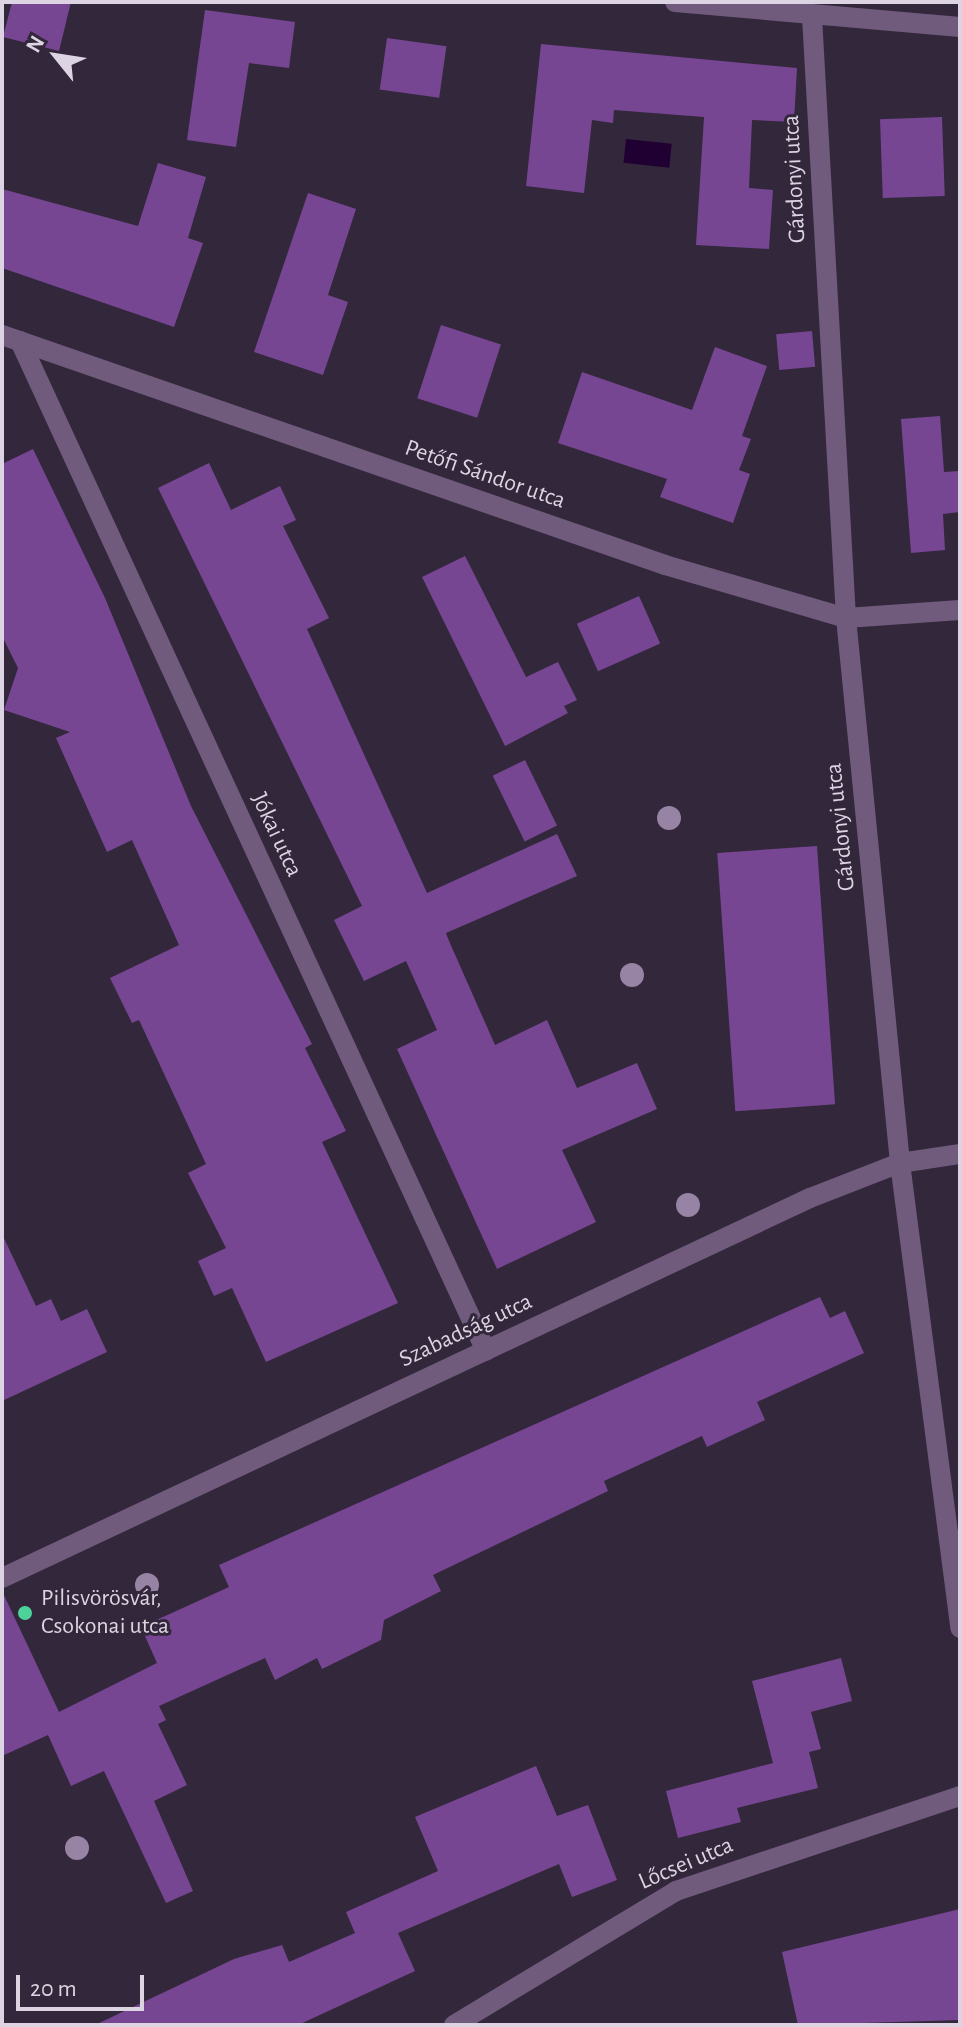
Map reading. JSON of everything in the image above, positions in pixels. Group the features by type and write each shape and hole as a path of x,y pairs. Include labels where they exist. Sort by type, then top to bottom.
{"street":[{"path":"675,2 812,17 960,27"},
{"name":"Gárdonyi utca","path":"812,17 846,618 900,1163 960,1628"},
{"name":"Petőfi Sándor utca","path":"11,338 665,565 846,618 960,610"},
{"name":"Jókai utca","path":"11,338 486,1351"},
{"name":"Szabadság utca","path":"2,1578 486,1351 900,1163 960,1154"},
{"name":"Lőcsei utca","path":"454,2025 676,1891 960,1796"}],"shaded area":[{"path":"626,139 672,144 669,168 623,163"}],"building":[{"path":"12,2 71,2 59,51 3,37"},
{"path":"205,10 295,22 289,68 249,63 236,147 187,140"},
{"path":"387,38 446,46 439,98 380,89"},
{"path":"541,44 797,68 794,122 752,120 749,188 773,190 769,249 696,245 704,117 614,110 613,123 592,120 584,193 526,186"},
{"path":"942,117 945,196 883,198 880,119"},
{"path":"158,163 206,177 188,238 203,243 174,327 2,268 2,189 138,226"},
{"path":"308,193 356,209 328,295 348,302 323,375 254,352"},
{"path":"441,325 501,344 477,418 417,398"},
{"path":"812,331 815,367 779,370 776,334"},
{"path":"715,347 767,366 742,436 751,439 739,470 750,474 733,523 660,497 667,479 558,443 582,372 692,410"},
{"path":"940,416 944,472 960,471 960,512 943,514 945,550 911,553 901,419"},
{"path":"33,449 105,598 191,806 312,1044 305,1048 346,1131 322,1142 398,1303 266,1362 232,1288 214,1296 198,1261 226,1248 188,1173 206,1164 139,1020 132,1023 110,978 179,945 132,840 107,852 56,738 70,732 4,710 18,668 2,636 2,464"},
{"path":"209,463 231,510 280,486 296,520 283,526 329,618 307,629 427,893 557,834 577,876 446,933 495,1045 547,1020 577,1088 637,1063 657,1109 562,1150 596,1222 497,1269 397,1049 437,1030 406,961 364,981 334,920 362,906 158,488"},
{"path":"465,556 526,677 558,662 577,700 564,706 568,713 505,746 422,577"},
{"path":"639,596 660,644 598,671 577,624"},
{"path":"525,760 557,826 525,841 493,776"},
{"path":"817,846 835,1104 735,1111 717,853"},
{"path":"2,1234 36,1306 51,1299 61,1321 87,1309 107,1352 2,1401"},
{"path":"820,1297 830,1318 845,1311 864,1353 757,1402 765,1420 707,1447 702,1436 604,1481 608,1491 433,1575 441,1591 384,1620 381,1640 322,1669 317,1658 275,1680 265,1658 159,1706 166,1720 158,1724 187,1785 154,1801 193,1891 166,1903 104,1771 71,1786 48,1735 2,1756 2,1591 59,1712 157,1663 141,1627 229,1587 219,1565"},
{"path":"841,1658 852,1701 811,1712 821,1749 809,1752 818,1788 737,1808 741,1822 678,1838 666,1791 773,1763 752,1681"},
{"path":"536,1766 557,1816 588,1805 617,1880 572,1897 559,1864 398,1933 415,1971 298,2025 95,2025 234,1959 282,1945 289,1962 355,1933 346,1912 438,1871 415,1817"},
{"path":"960,1909 960,2020 798,2025 782,1952"}],"place":[{"name":"Pilisvörösvár, Csokonai utca","path":"25,1613"}]}
